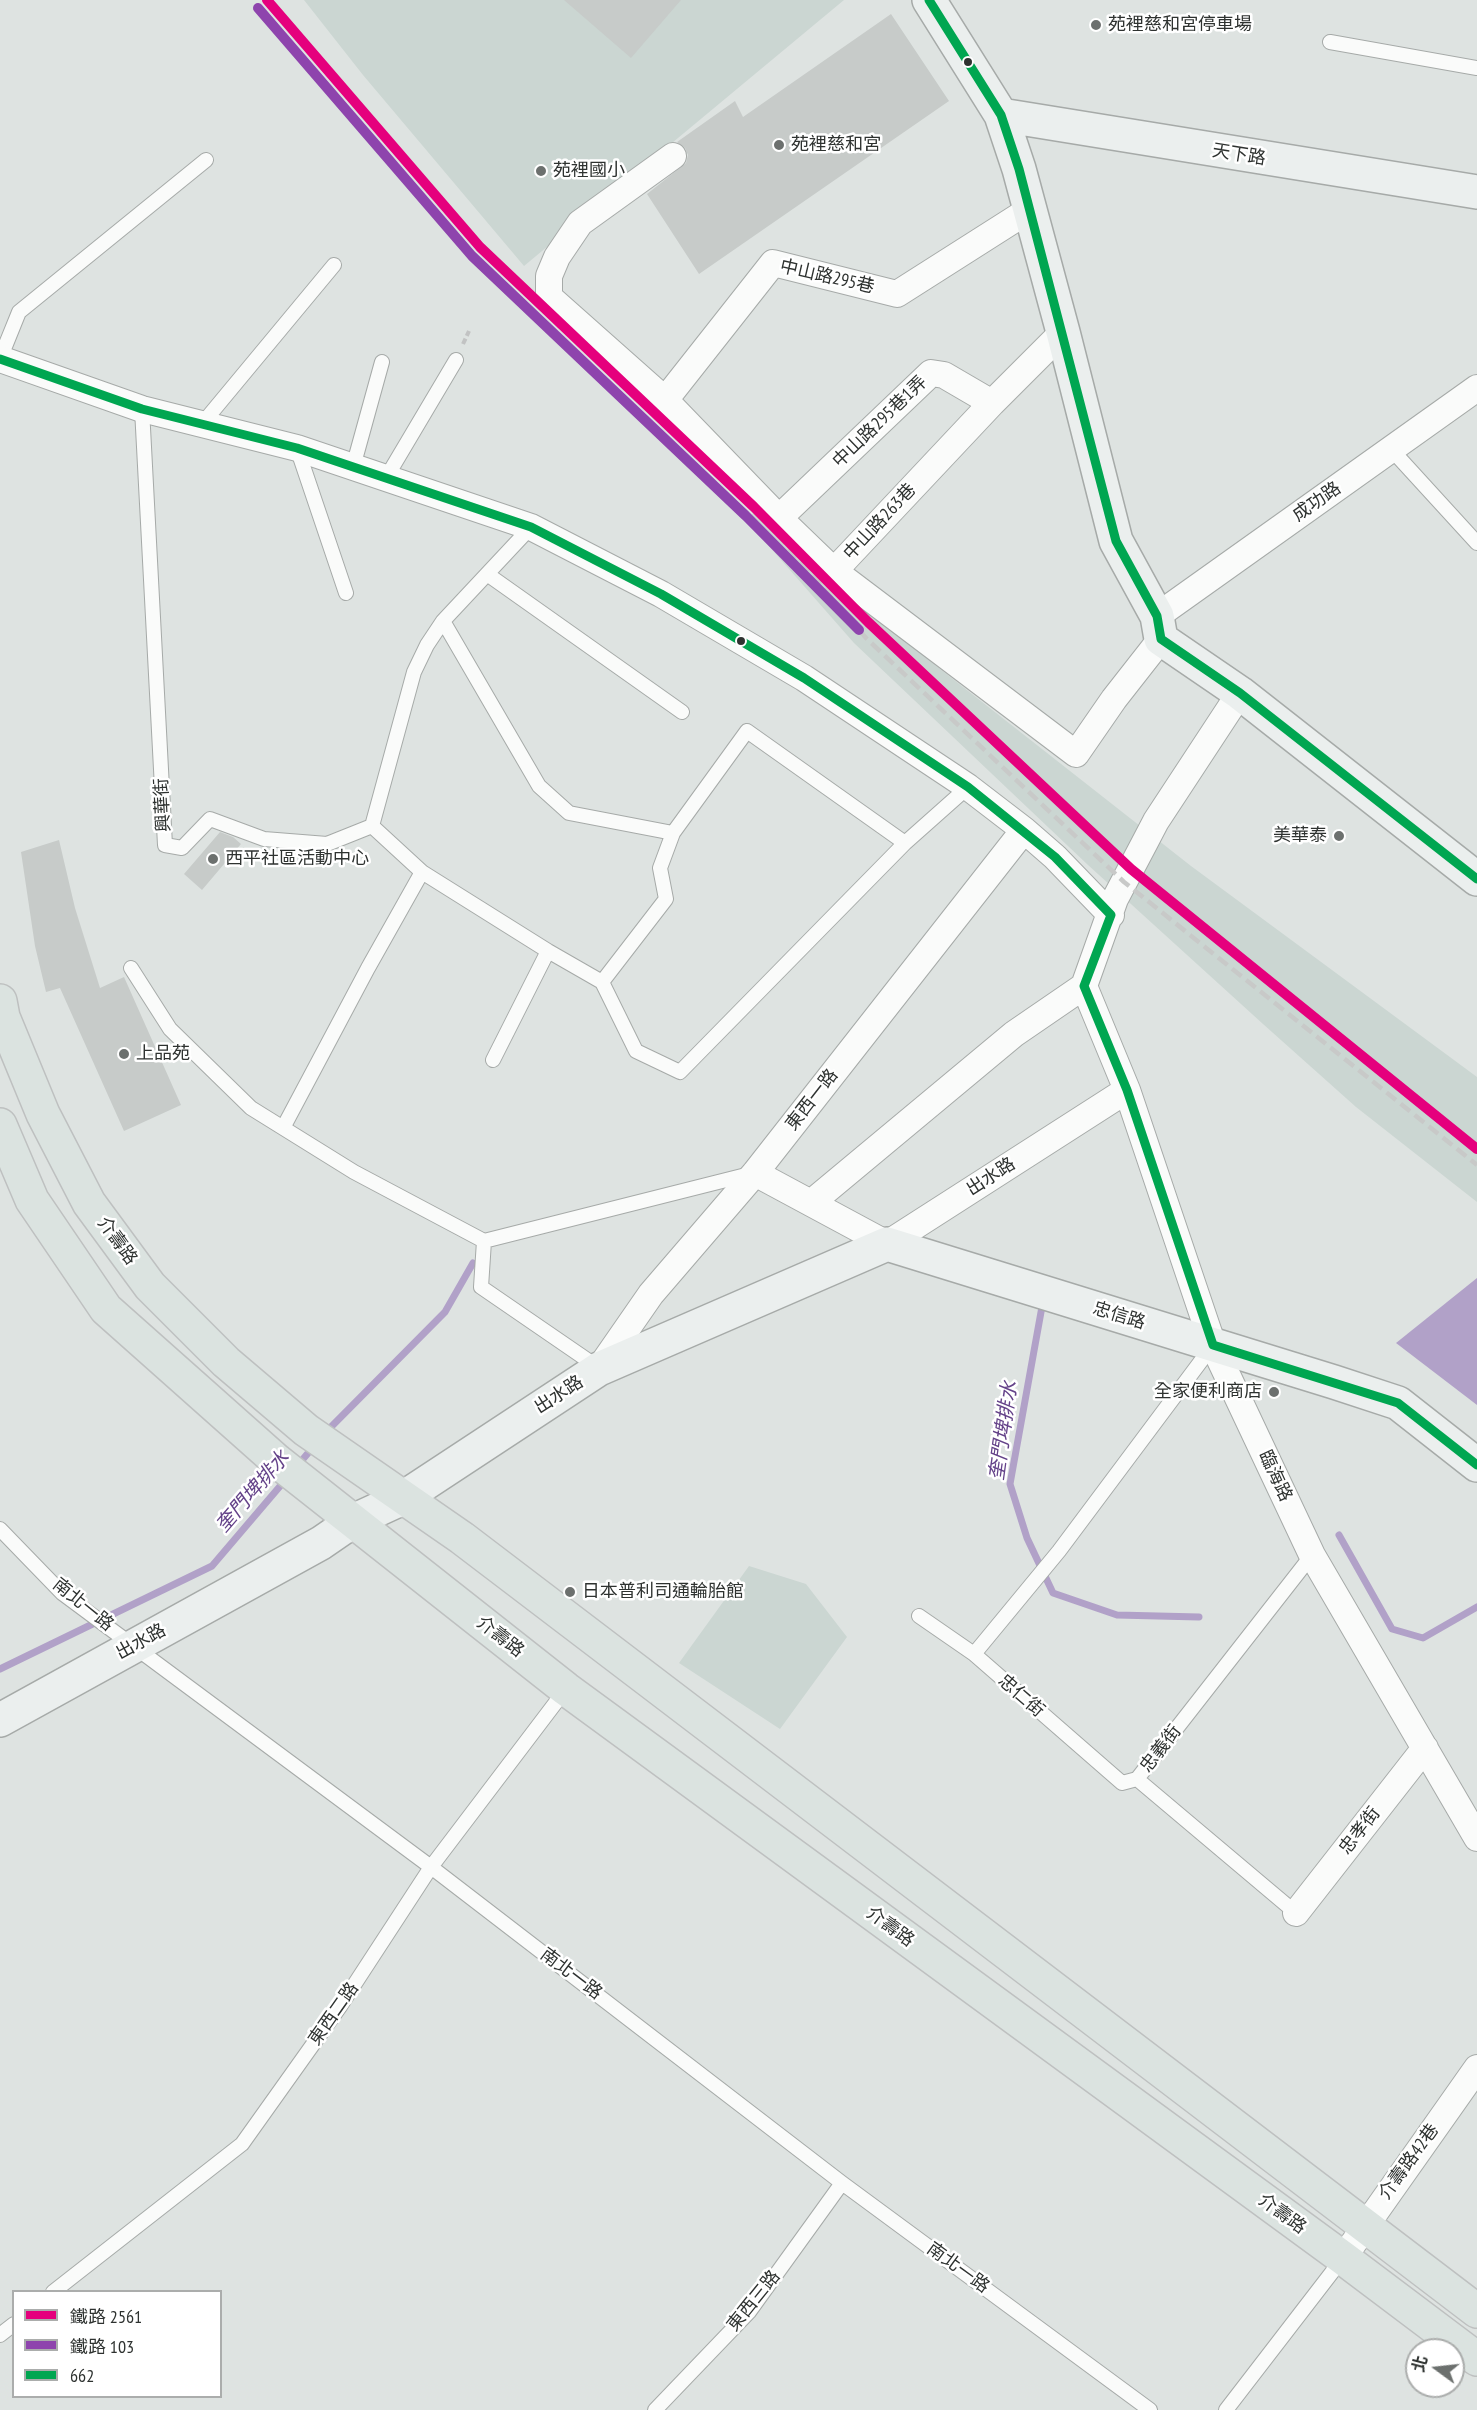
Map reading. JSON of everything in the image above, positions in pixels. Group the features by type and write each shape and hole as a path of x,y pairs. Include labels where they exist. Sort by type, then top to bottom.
{"main road":[{"name":"介壽路","path":"0,1001 3,1017 43,1114 89,1203 150,1286 226,1362 306,1430 403,1498"},
{"name":"介壽路","path":"0,1125 32,1200 106,1309 277,1461 566,1689 1343,2258 1477,2359"},
{"path":"403,1498 482,1553 1477,2311"}],"street":[{"path":"929,0 1001,116 1019,169 1116,542 1159,628 1475,874"},
{"name":"天下路","path":"1001,116 1477,192"},
{"path":"673,156 580,223 557,257 549,276 549,297 665,400 779,518 834,571"},
{"name":"中山路295巷","path":"665,400 773,263 897,294 1029,210"},
{"name":"中山路263巷","path":"1063,332 834,571 1076,754"},
{"path":"0,359 142,409 297,448 531,527 661,594 804,678 968,787 1055,857 1111,915"},
{"name":"中山路295巷1弄","path":"779,518 931,373 944,375 992,404"},
{"name":"成功路","path":"1076,754 1159,628 1391,449 1477,388"},
{"path":"811,1203 1014,1034 1084,986 1115,899 1156,821 1240,693"},
{"name":"東西一路","path":"599,1369 651,1294 755,1173 1024,830"},
{"name":"臨海路","path":"1084,986 1127,1090 1213,1345 1312,1554 1477,1838"},
{"name":"出水路","path":"0,1720 126,1639 321,1543 353,1521 403,1498 599,1369 887,1244 1127,1090"},
{"name":"忠信路","path":"755,1173 887,1244 1398,1403 1477,1465"},
{"name":"忠孝街","path":"1296,1913 1425,1748"},
{"name":"介壽路42巷","path":"1343,2258 1477,2068"}],"lane":[{"path":"1330,42 1477,68"},
{"path":"0,359 19,312 206,160"},
{"path":"202,424 334,265"},
{"path":"386,478 456,360"},
{"path":"353,467 382,362"},
{"name":"興華街","path":"142,409 165,845 182,849 210,819 264,839 327,844 372,826"},
{"path":"297,448 346,593"},
{"path":"1391,449 1477,543"},
{"path":"531,527 443,621 427,645 414,672 372,826 422,872 602,982 636,1051 680,1072 905,843 968,787"},
{"path":"487,574 682,712"},
{"path":"443,621 539,786 569,813 673,833"},
{"path":"602,982 666,898 660,868 673,833 747,731 905,843"},
{"path":"283,1128 422,872"},
{"path":"493,1060 548,951"},
{"path":"131,968 170,1029 251,1108 354,1172 484,1241 755,1173"},
{"path":"484,1241 481,1287 599,1369"},
{"path":"919,1616 974,1654 1059,1551 1213,1345"},
{"name":"南北一路","path":"0,1529 62,1593 431,1867 842,2183 1150,2410"},
{"name":"忠義街","path":"1296,1913 1137,1779 1312,1554"},
{"name":"忠仁街","path":"974,1654 1122,1783 1137,1779"},
{"name":"東西二路","path":"56,2290 242,2144 341,2005 431,1867 566,1689"},
{"name":"東西三路","path":"655,2410 749,2312 842,2183"},
{"path":"1226,2410 1343,2258"},
{"path":"0,2335 12,2326"}],"shaded area":[{"name":"苑裡國小","path":"304,0 844,0 524,266 363,75"},
{"path":"761,506 935,665 1191,866 1477,1077 1477,1202 1356,1107 1263,1024 1088,865 854,643 746,520"},
{"path":"1477,1278 1477,1405 1396,1343"},
{"path":"749,1566 806,1584 847,1637 780,1729 679,1663"}],"building":[{"path":"564,0 681,0 631,58"},
{"name":"苑裡慈和宮","path":"891,14 949,101 699,274 647,194 686,163 688,155 685,148 677,142 735,101 743,117"},
{"name":"西平社區活動中心","path":"220,832 233,837 241,844 202,890 184,874"},
{"path":"59,840 75,908 100,988 124,977 181,1105 124,1131 60,988 46,992 35,946 21,852"}],"waterway":[{"name":"奎門埤排水","path":"325,1433 445,1312 473,1263"},
{"name":"奎門埤排水","path":"1043,1301 1010,1484 1027,1538 1053,1593 1117,1615 1199,1617"},
{"name":"奎門埤排水","path":"298,1465 314,1446"},
{"name":"奎門埤排水","path":"0,1669 212,1566 287,1478"},
{"name":"奎門埤排水","path":"1339,1535 1392,1629 1423,1638 1477,1607"}],"railway":[{"path":"754,507 866,638 1124,882 1477,1165"}],"rail line":[{"name":"2561","path":"267,0 480,247 754,507 868,622 1131,869 1477,1149"},
{"name":"103","path":"258,8 472,256 746,516 859,630"}],"transit line":[{"name":"662","path":"929,0 1001,115 1019,169 1116,541 1157,616 1161,639 1240,693 1477,879"},
{"name":"662","path":"0,359 142,409 297,448 531,527 661,594 804,678 968,787 1055,857 1111,915"},
{"name":"662","path":"1111,915 1084,986 1127,1090 1213,1345"},
{"name":"662","path":"1213,1345 1398,1403 1477,1465"}],"place":[{"name":"苑裡慈和宮停車場","path":"1096,25"},
{"name":"苑裡慈和宮","path":"779,145"},
{"name":"苑裡國小","path":"541,171"},
{"name":"美華泰","path":"1339,836"},
{"name":"西平社區活動中心","path":"213,859"},
{"name":"上品苑","path":"124,1054"},
{"name":"全家便利商店","path":"1274,1392"},
{"name":"日本普利司通輪胎館","path":"570,1592"}]}
